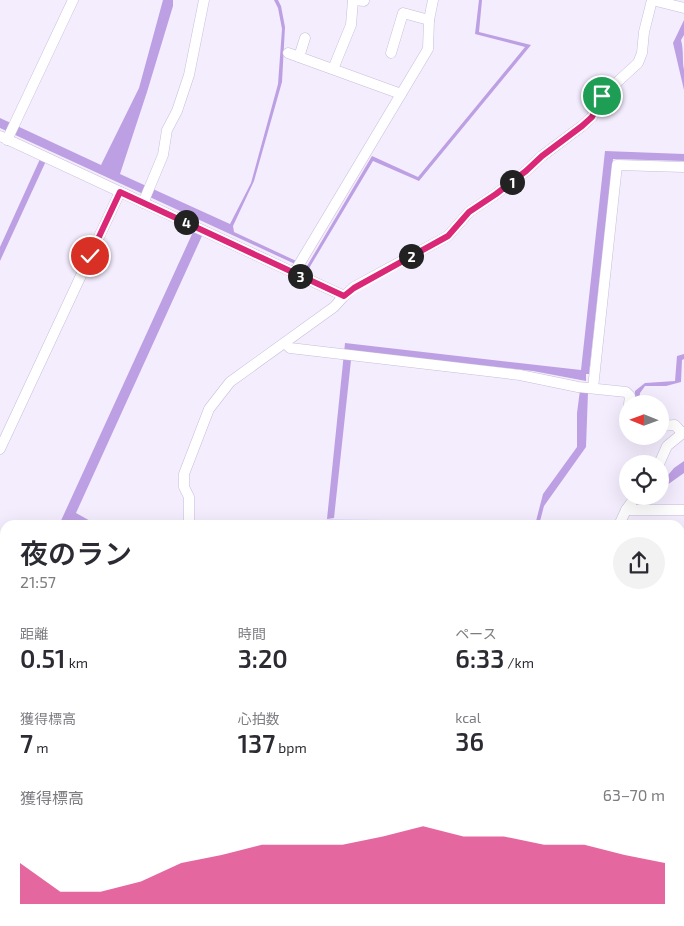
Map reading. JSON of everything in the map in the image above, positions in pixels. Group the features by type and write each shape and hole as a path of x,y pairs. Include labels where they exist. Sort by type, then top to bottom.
{"street":[{"path":"73,0 16,121 4,138 143,203 298,267 344,296"},
{"path":"143,203 163,155 167,130 177,111 189,75 204,0"},
{"path":"333,69 351,25 357,0"},
{"path":"298,267 428,49 429,20 433,0"},
{"path":"189,520 189,497 184,487 184,474 209,409 230,382 334,307 354,288 448,236 469,212 519,177 542,156 587,122 592,117 602,96 638,63 642,53 644,32 652,0 684,8"},
{"path":"391,53 403,13 429,20"},
{"path":"299,57 306,38"},
{"path":"288,53 401,94"},
{"path":"592,388 617,165 684,167"},
{"path":"0,449 120,192"},
{"path":"285,343 290,348 520,375 578,387 626,392 629,395"},
{"path":"663,455 667,446 683,432 675,425 669,425"},
{"path":"621,520 630,505"},
{"path":"626,510 684,510"}],"shaded area":[{"path":"163,0 173,0 173,6 120,174 230,224 251,183 278,84 282,29 278,8 274,0 278,0 285,27 282,82 254,181 233,226 234,232 307,266 372,156 418,177 525,47 475,34 479,0 482,0 479,32 531,45 419,181 373,161 308,270 0,128 0,118 101,165 139,88"},
{"path":"684,20 684,35 681,40 684,90 673,43"},
{"path":"605,151 684,154 684,161 613,159 589,374 586,374 586,381 533,371 352,351 334,518 327,519 345,343 581,370"},
{"path":"40,159 46,161 0,261 0,247"},
{"path":"193,232 202,236 76,513 89,520 61,520"},
{"path":"684,354 681,382 666,386 645,386 640,395 635,395 635,391 645,383 675,381 677,356"},
{"path":"580,390 588,392 586,447 544,506 540,520 536,520 543,494 577,447 577,413"},
{"path":"684,461 684,473 669,484 669,474"},
{"path":"330,519 383,520 325,520"}],"route":[{"path":"90,256 120,192 344,296 354,288 448,236 469,212 526,171 592,117 602,96"}]}
